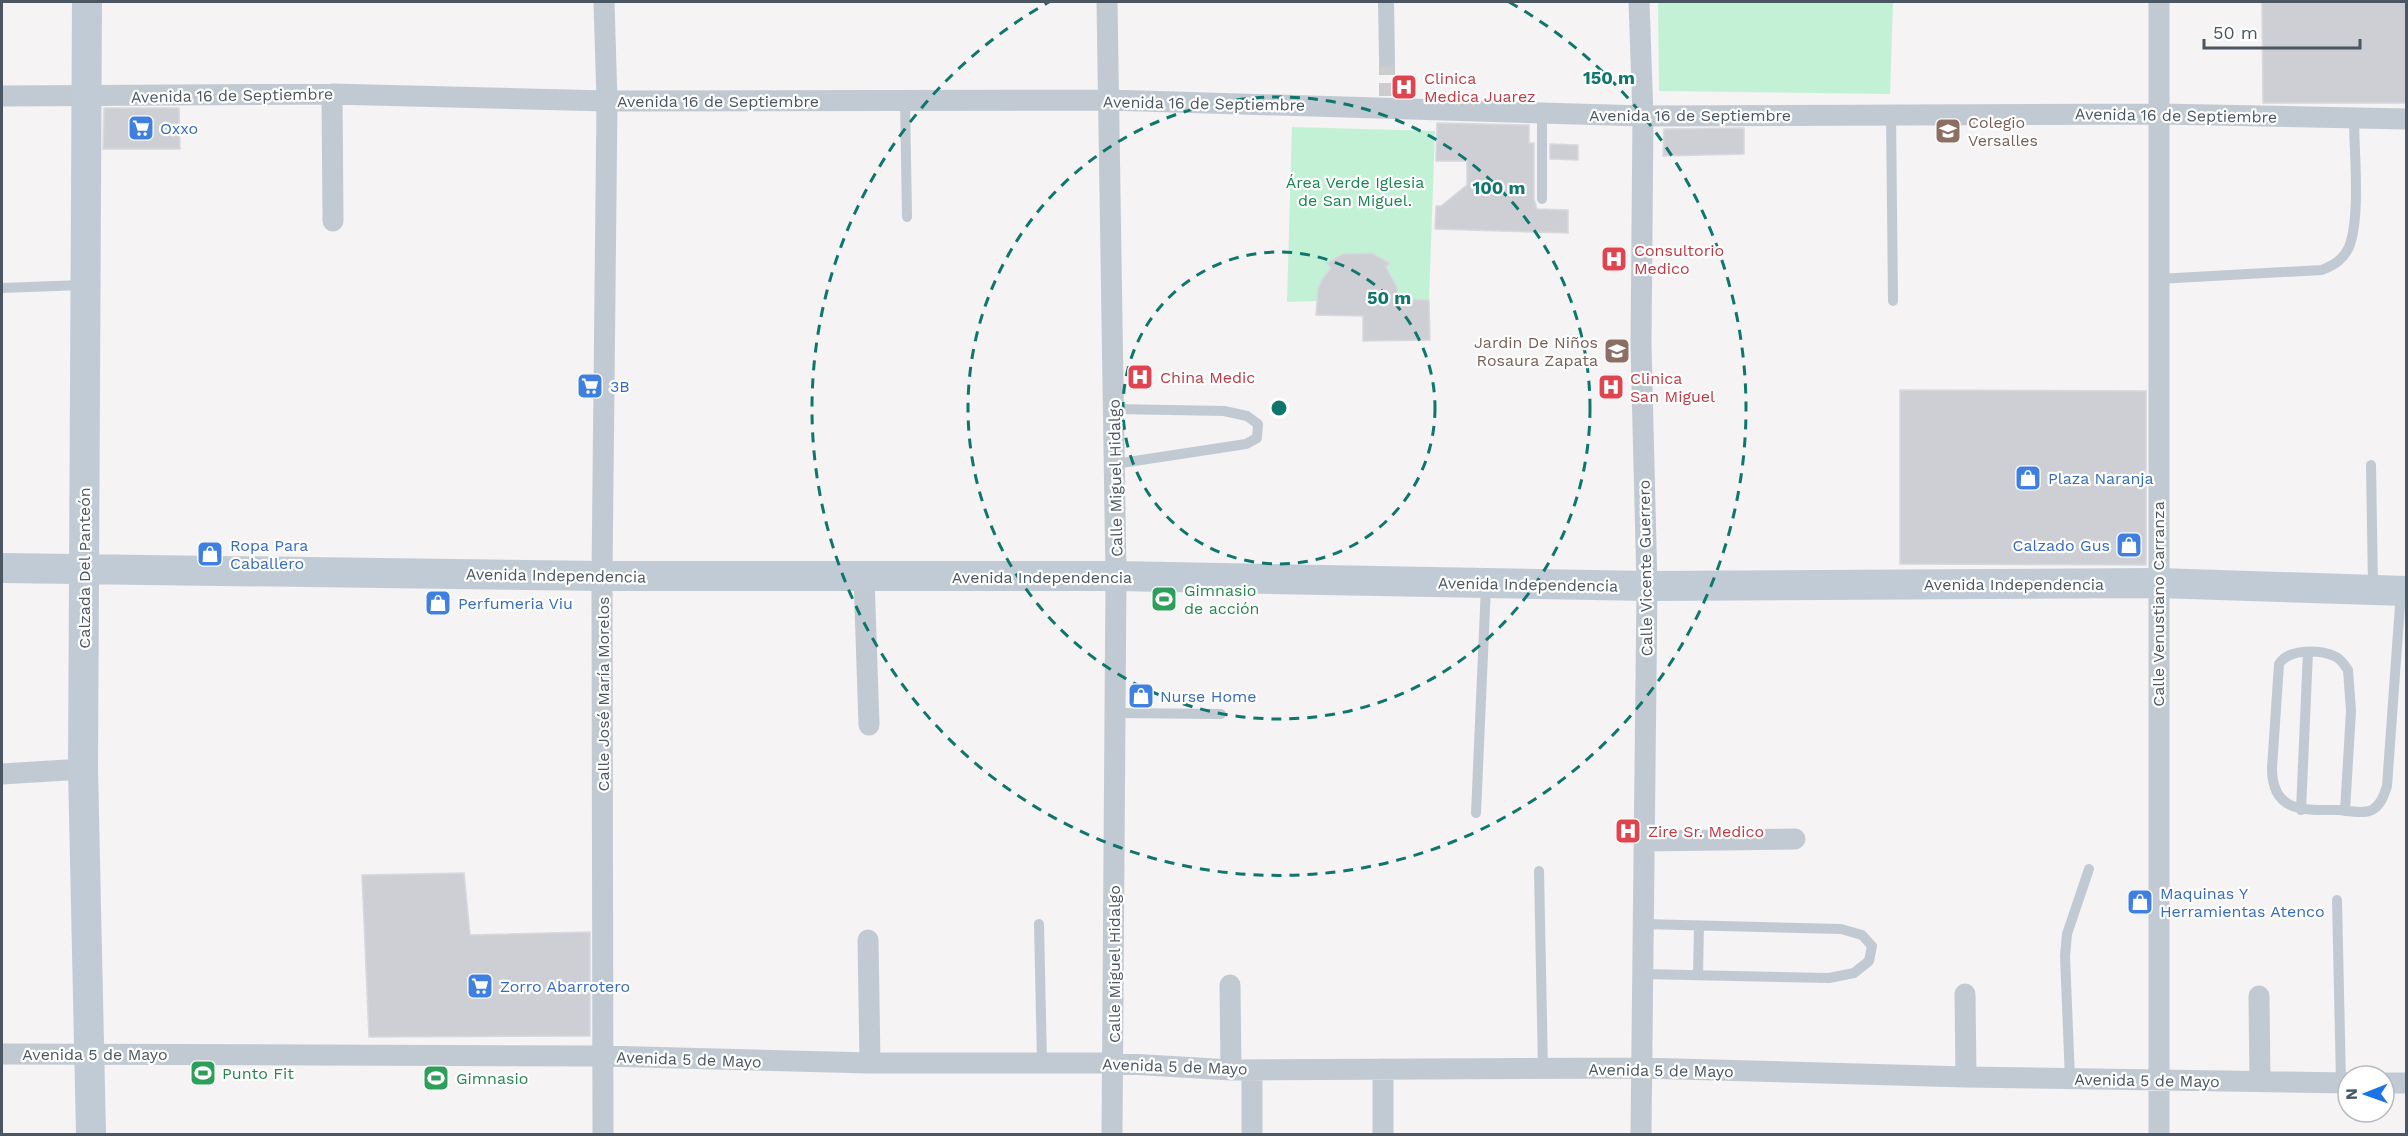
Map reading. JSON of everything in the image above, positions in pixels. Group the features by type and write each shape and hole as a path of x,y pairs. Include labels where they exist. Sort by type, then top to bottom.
{"main road":[{"name":"Calzada Del Panteón","path":"87,2 83,769 91,1134"},
{"name":"Avenida Independencia","path":"2,568 602,576 1116,576 1647,586 2158,583 2394,591"}],"street":[{"name":"Calle José María Morelos","path":"603,1134 602,576 608,101 604,2"},
{"name":"Calle Miguel Hidalgo","path":"1107,2 1116,576 1112,1134"},
{"path":"1386,2 1387,59"},
{"name":"Calle Vicente Guerrero","path":"1639,2 1643,116 1641,345 1647,586 1641,1134"},
{"name":"Calle Venustiano Carranza","path":"2159,2 2159,1134"},
{"name":"Avenida 16 de Septiembre","path":"2,96 332,94 608,101 1388,102 1542,113 1643,116 2158,114 2406,119"},
{"path":"332,94 333,221"},
{"path":"864,577 868,725"},
{"path":"2,774 83,769"},
{"path":"1644,841 1795,838"},
{"path":"868,940 870,1063"},
{"path":"1230,985 1231,1070"},
{"path":"1965,994 1966,1077"},
{"path":"2259,996 2260,1082"},
{"name":"Avenida 5 de Mayo","path":"2,1054 603,1056 870,1063 1113,1063 1231,1070 1641,1068 1966,1077 2336,1083"},
{"path":"1383,1069 1383,1134"},
{"path":"1252,1070 1252,1134"}],"lane":[{"path":"905,100 907,217"},
{"path":"1542,113 1542,199"},
{"path":"1892,115 1893,301"},
{"path":"2158,279 2322,270 2336,264 2349,247 2355,215 2354,118"},
{"path":"2,288 86,285"},
{"path":"1114,409 1224,411 1247,416 1258,424 1257,438 1246,444 1115,464"},
{"path":"2345,811 2351,711 2348,670 2334,656 2308,652 2292,654 2283,658 2279,664 2272,756 2272,779 2278,796 2286,803 2301,810 2345,811 2374,809 2379,804 2387,786 2394,591 2371,465"},
{"path":"1476,813 1486,583"},
{"path":"2301,810 2308,652"},
{"path":"1115,713 1221,714"},
{"path":"2070,1079 2065,956 2067,934 2089,869"},
{"path":"1539,871 1543,1069"},
{"path":"2337,900 2343,1064"},
{"path":"1040,924 1042,1063"},
{"path":"1642,974 1829,978 1854,973 1869,961 1872,946 1862,936 1841,929 1643,924"},
{"path":"1698,974 1699,926"}],"green space":[{"path":"1658,2 1893,2 1890,94 1659,91"},
{"name":"Área Verde Iglesia de San Miguel.","path":"1292,127 1435,131 1429,300 1399,301 1397,287 1385,269 1389,263 1373,256 1351,253 1327,263 1331,268 1321,284 1317,301 1287,302"}],"building":[{"path":"2262,2 2406,2 2406,103 2263,103"},
{"name":"Oxxo","path":"104,108 179,108 180,149 103,149"},
{"path":"1437,123 1529,125 1529,143 1534,143 1534,199 1537,209 1568,210 1568,233 1435,229 1436,206 1441,206 1467,185 1467,161 1436,161"},
{"path":"1744,128 1744,154 1663,156 1664,129"},
{"path":"1550,144 1578,145 1578,160 1550,159"},
{"path":"1371,253 1390,263 1386,267 1397,287 1398,299 1429,300 1430,340 1363,341 1363,316 1316,315 1318,289 1331,268 1327,263 1343,254"},
{"name":"Plaza Naranja","path":"1900,390 2146,391 2146,565 1900,564"},
{"name":"Zorro Abarrotero","path":"464,873 470,935 590,932 590,1036 369,1037 362,875"}],"tunnel":[{"path":"1387,59 1387,96"}],"place":[{"name":"Clinica Medica Juarez","path":"1404,87"},
{"name":"Oxxo","path":"141,128"},
{"name":"Colegio Versalles","path":"1948,131"},
{"name":"Consultorio Medico","path":"1614,259"},
{"name":"Jardin De Niños Rosaura Zapata","path":"1617,351"},
{"name":"China Medic","path":"1140,377"},
{"name":"3B","path":"590,386"},
{"name":"Clinica San Miguel","path":"1611,387"},
{"name":"Plaza Naranja","path":"2028,478"},
{"name":"Calzado Gus","path":"2129,545"},
{"name":"Ropa Para Caballero","path":"210,554"},
{"name":"Gimnasio de acción","path":"1164,599"},
{"name":"Perfumeria Viu","path":"438,603"},
{"name":"Nurse Home","path":"1141,696"},
{"name":"Zire Sr. Medico","path":"1628,831"},
{"name":"Maquinas Y Herramientas Atenco","path":"2140,902"},
{"name":"Zorro Abarrotero","path":"480,986"},
{"name":"Punto Fit","path":"203,1073"},
{"name":"Gimnasio","path":"436,1078"}]}
